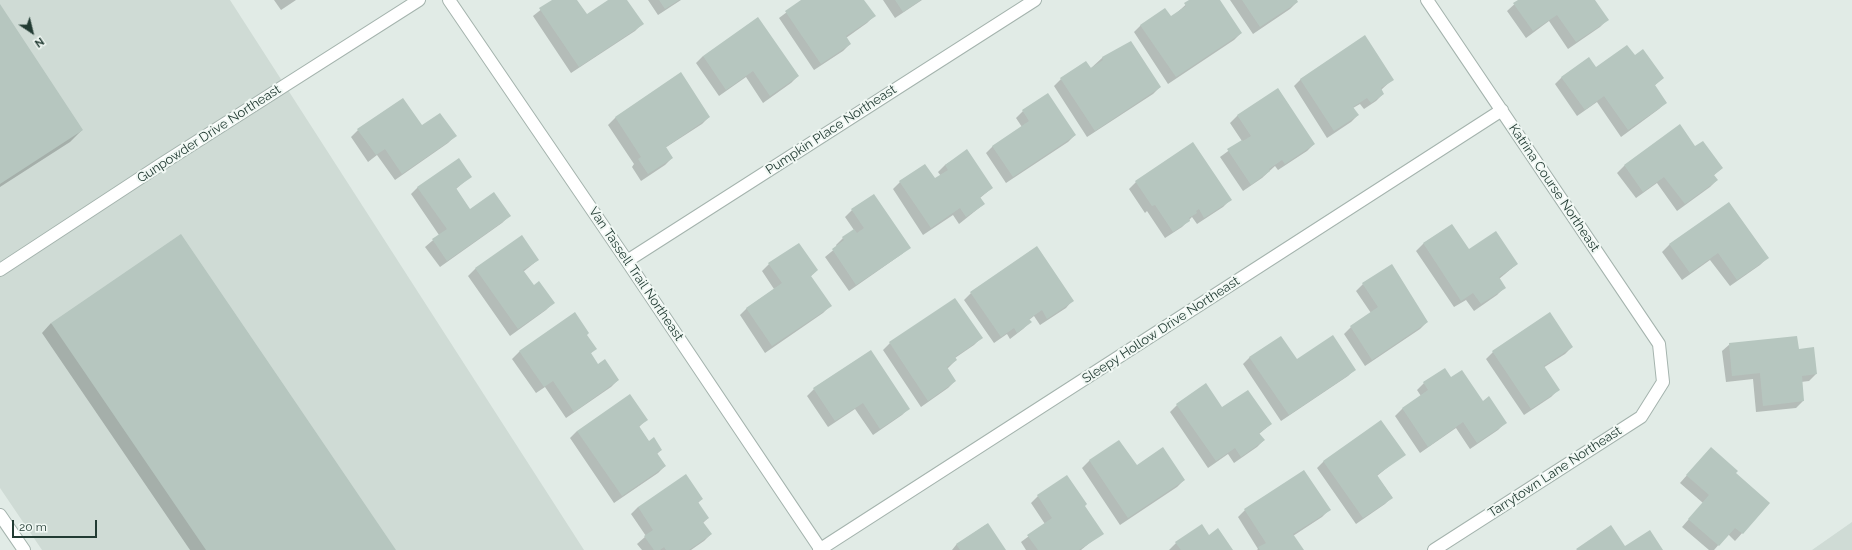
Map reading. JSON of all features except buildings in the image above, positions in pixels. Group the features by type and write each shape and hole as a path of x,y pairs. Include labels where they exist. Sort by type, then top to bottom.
{"street":[{"name":"Gunpowder Drive Northeast","path":"0,270 160,165 419,0"},
{"name":"Van Tassell Trail Northeast","path":"449,0 627,261 820,550"},
{"name":"Pumpkin Place Northeast","path":"627,261 1035,0"},
{"name":"Katrina Course Northeast","path":"1427,0 1659,344 1663,382"},
{"name":"Sleepy Hollow Drive Northeast","path":"820,550 1502,110"},
{"name":"Tarrytown Lane Northeast","path":"1434,550 1640,417 1663,382"},
{"path":"0,515 24,550"}],"shaded area":[{"path":"0,0 230,0 584,550 42,550 0,488"},
{"path":"1852,522 1852,550 1812,550"}]}
